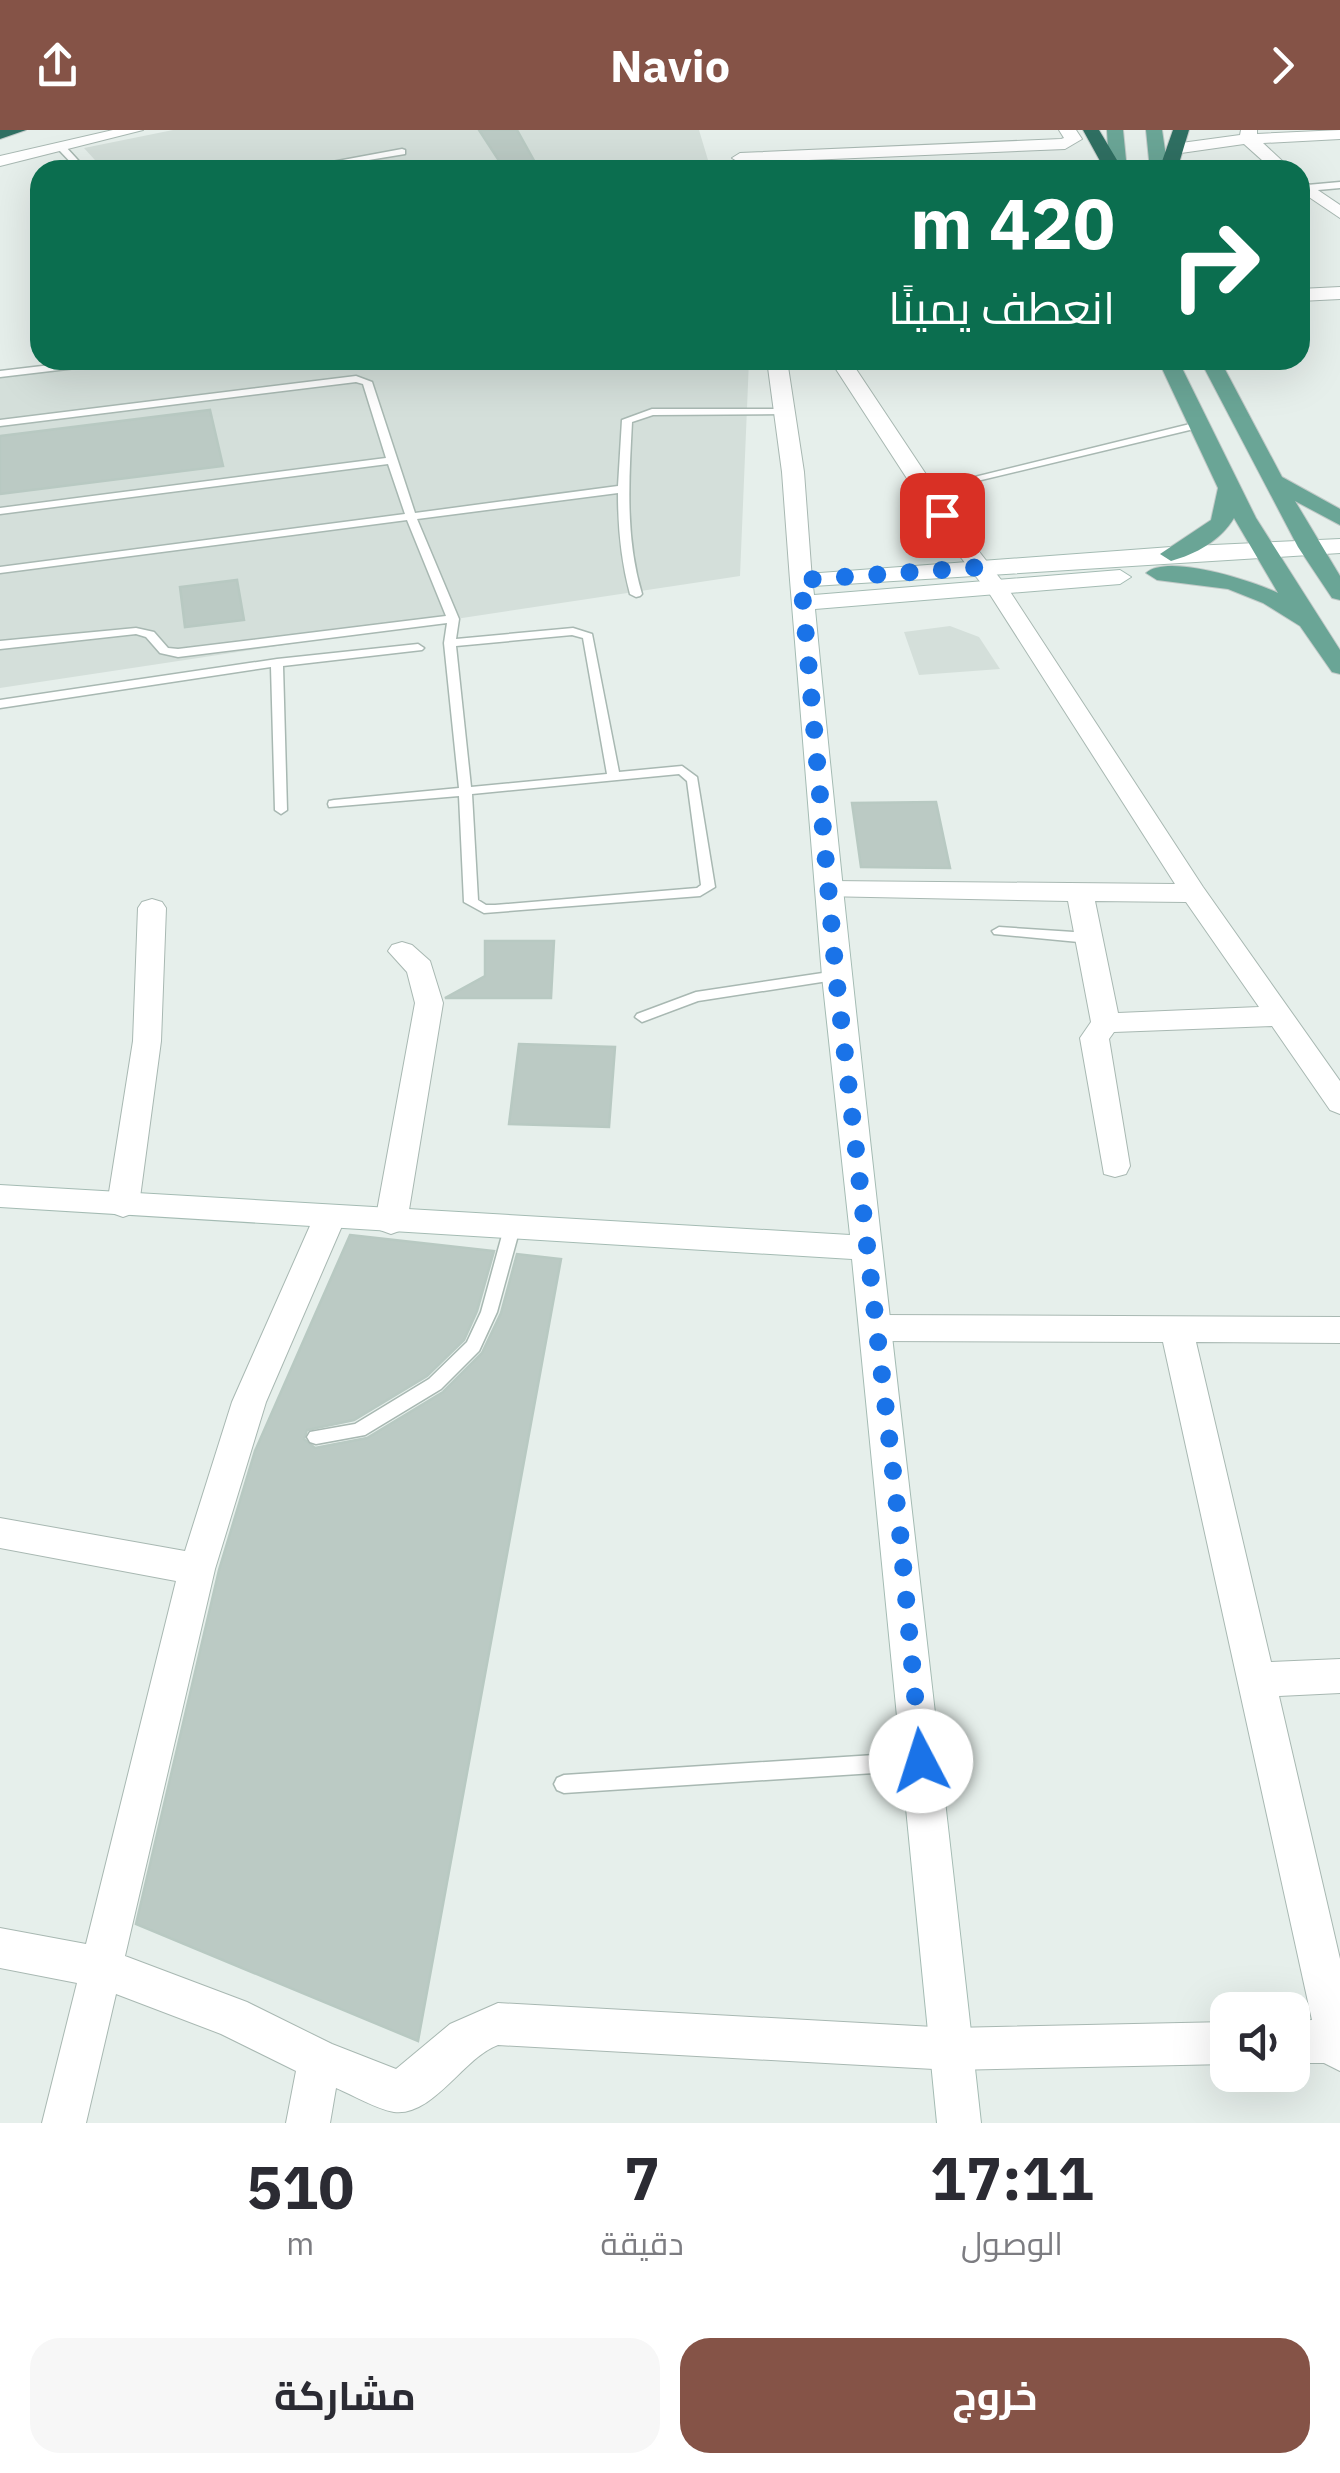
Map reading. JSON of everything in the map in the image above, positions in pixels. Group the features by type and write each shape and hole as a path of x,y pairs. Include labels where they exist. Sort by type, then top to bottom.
{"highway":[{"path":"0,134 18,130"},
{"path":"1092,130 1110,160"},
{"path":"1171,160 1181,130"}],"main road":[{"path":"1115,130 1116,160"},
{"path":"1154,130 1158,160"},
{"path":"1172,370 1194,426 1228,488 1312,628 1340,667"},
{"path":"1215,370 1340,593"},
{"path":"1277,482 1340,518"},
{"path":"1172,554 1195,544 1225,519 1230,504 1228,488"},
{"path":"1157,573 1208,577 1246,588 1279,602 1312,628"}],"street":[{"path":"0,161 135,130"},
{"path":"740,157 1065,144 1074,139 1066,130"},
{"path":"1174,149 1248,134 1340,134"},
{"path":"1248,134 1273,160"},
{"path":"1310,190 1340,213"},
{"path":"1313,215 1340,213"},
{"path":"1310,294 1340,293"},
{"path":"779,370 836,976 877,1328 959,2123"},
{"path":"847,370 958,540 998,590 1194,893 1335,1089"},
{"path":"802,591 982,567 1172,554 1323,557 1340,546"},
{"path":"802,591 998,590 1270,558"},
{"path":"830,890 1194,893"},
{"path":"1080,892 1106,1023"},
{"path":"123,1204 147,1041 152,908"},
{"path":"392,1222 429,1002 420,968 402,950"},
{"path":"1115,1166 1094,1038 1106,1023 1280,1016"},
{"path":"0,1196 329,1219 866,1248"},
{"path":"64,2123 197,1570 250,1402 329,1219"},
{"path":"877,1328 1340,1330"},
{"path":"1177,1329 1339,2044 1310,2043"},
{"path":"0,1532 197,1570"},
{"path":"1256,1680 1340,1676"},
{"path":"0,1948 100,1967 232,2018 383,2088 409,2089 422,2081 464,2037 479,2028 521,2024 762,2041 952,2049 1210,2043"},
{"path":"308,2123 319,2060"}],"lane":[{"path":"62,148 73,160"},
{"path":"354,160 402,152"},
{"path":"1310,185 1340,185"},
{"path":"0,374 34,370"},
{"path":"0,423 360,379 368,384 412,517 453,618 450,643 465,788 470,895 475,906 495,909 706,889 709,884 692,775 682,770 465,788 334,804"},
{"path":"636,594 622,489 627,420 652,412 784,410"},
{"path":"927,490 1194,426"},
{"path":"0,511 393,460"},
{"path":"0,570 622,489"},
{"path":"0,645 136,631 150,634 164,651 178,653 453,618"},
{"path":"450,643 572,630 588,636 613,774"},
{"path":"0,704 277,663 418,648"},
{"path":"277,663 281,810"},
{"path":"1000,930 1089,938"},
{"path":"642,1017 696,997 836,976"},
{"path":"316,1437 359,1430 435,1384 473,1346 489,1312 512,1228"},
{"path":"564,1784 921,1761"}],"shaded area":[{"path":"173,130 699,130 708,160 95,160 84,148"},
{"path":"40,370 749,370 740,576 0,688 0,375"},
{"path":"950,626 979,637 1000,669 919,675 904,632"}],"building":[{"path":"479,130 517,130 534,160 498,160"},
{"path":"210,410 223,466 0,494 0,436"},
{"path":"237,580 244,620 185,627 180,587"},
{"path":"936,802 950,868 861,867 852,803"},
{"path":"485,941 554,941 551,998 445,998 485,976"},
{"path":"519,1044 615,1047 609,1127 509,1124"},
{"path":"350,1235 494,1251 477,1311 464,1340 427,1376 354,1420 307,1430 304,1439 315,1448 367,1438 443,1392 482,1353 501,1313 517,1254 561,1259 418,2041 136,1924 219,1570 255,1451"}],"route":[{"path":"921,1761 900,1532 836,976 801,580 982,567 942,515"}]}
